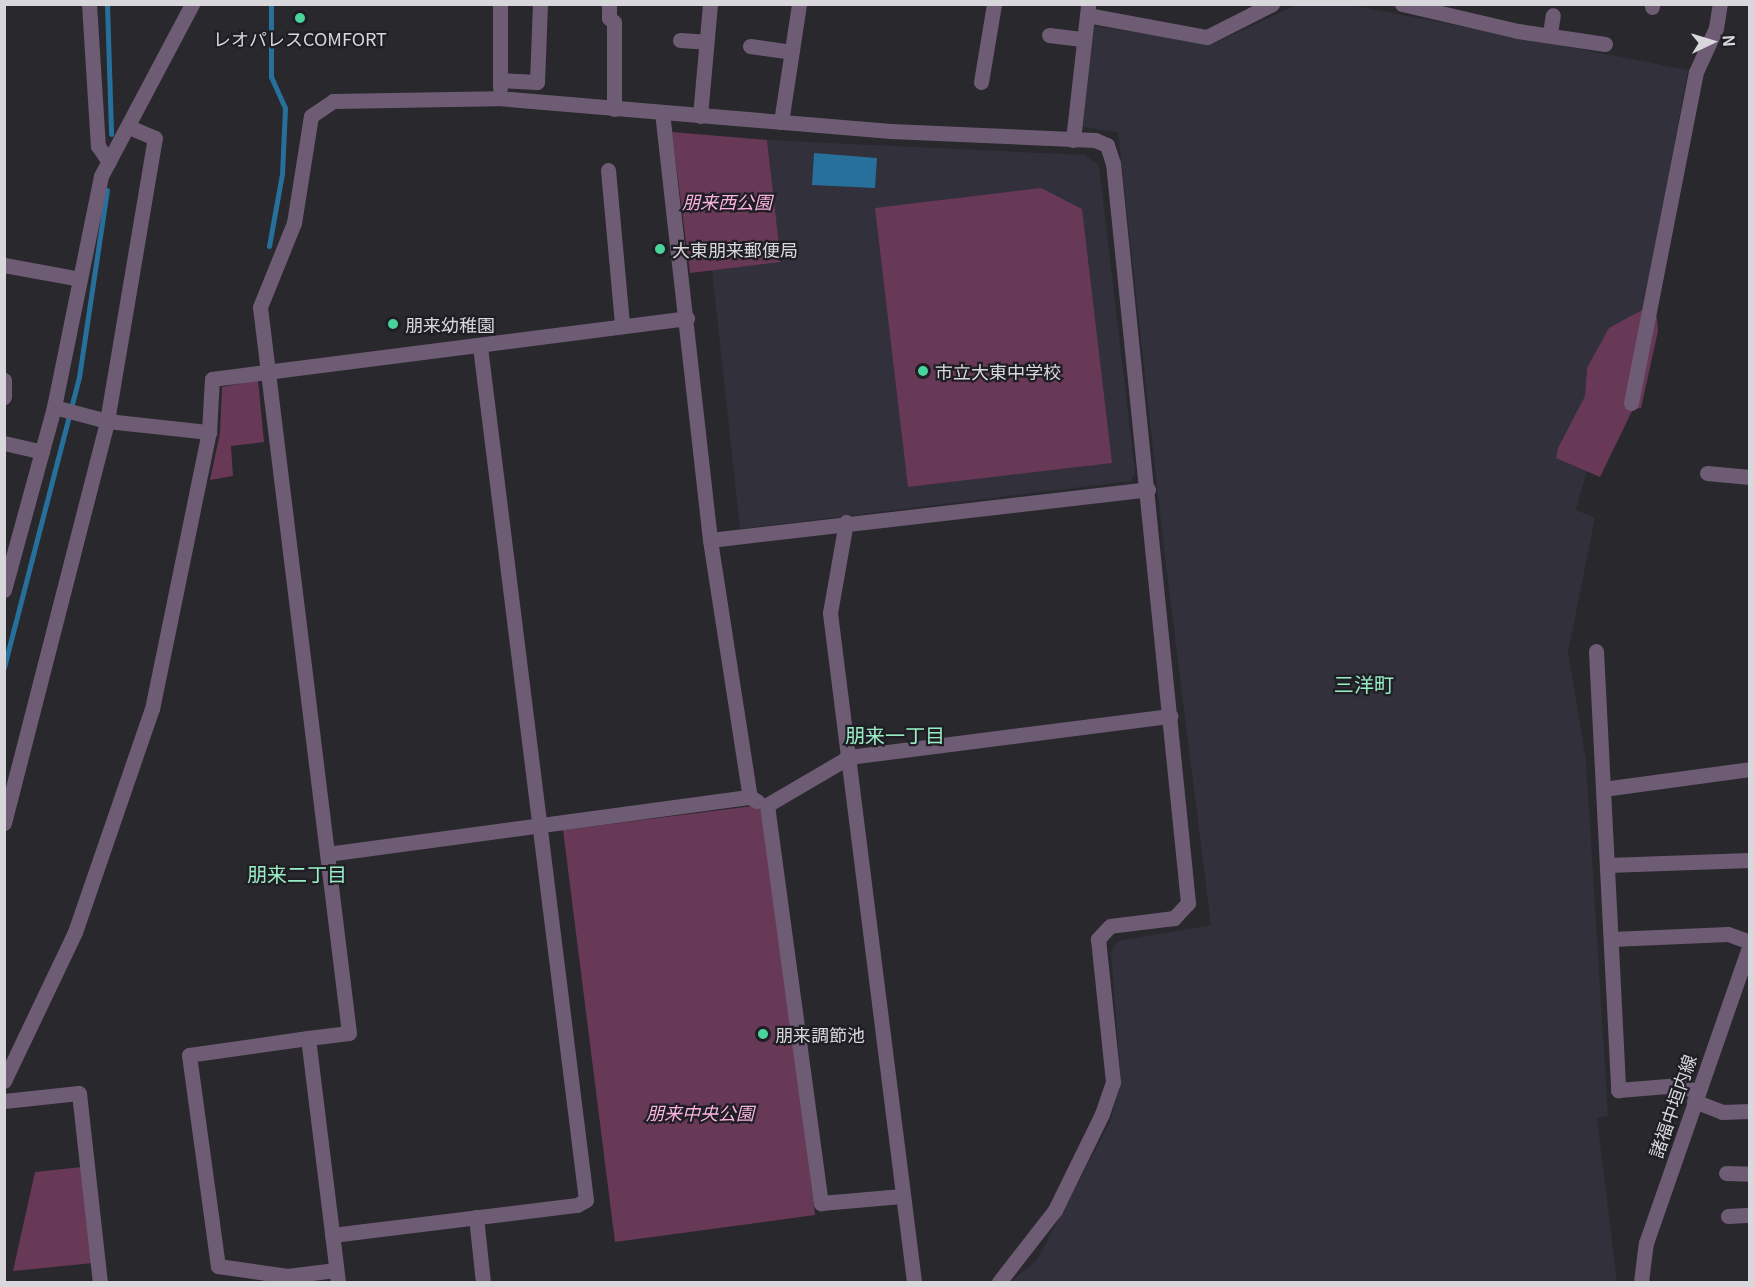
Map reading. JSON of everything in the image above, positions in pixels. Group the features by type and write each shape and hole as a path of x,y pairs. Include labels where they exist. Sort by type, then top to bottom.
{"street":[{"path":"89,4 98,146 109,162"},
{"path":"4,590 42,452 57,408 98,186 192,4"},
{"path":"500,4 500,98"},
{"path":"500,80 537,82 540,4"},
{"path":"609,4 609,18 614,22 615,109"},
{"path":"700,116 710,4"},
{"path":"781,122 799,4"},
{"path":"981,82 994,4"},
{"path":"1073,140 1088,10 1207,37 1272,4"},
{"path":"1402,4 1518,30 1550,33 1605,44"},
{"path":"1631,403 1696,72 1716,28 1720,4"},
{"path":"1550,33 1553,15"},
{"path":"1049,35 1084,39"},
{"path":"680,40 706,42"},
{"path":"750,46 792,52"},
{"path":"308,1038 337,1276 287,1276 218,1266 189,1054 308,1038 349,1033 260,307 294,223 311,116 333,101 500,98 700,116 1073,140 1107,145 1113,163 1148,489 1188,903 1174,918 1110,926 1098,939 1113,1082 1102,1114 1055,1210 999,1282"},
{"path":"662,112 687,318 710,540 750,797"},
{"path":"4,823 108,421 155,138 129,127"},
{"path":"608,170 622,324"},
{"path":"4,265 80,279"},
{"path":"4,1081 75,932 152,709 209,432 212,379 480,346 622,324 687,318"},
{"path":"332,1235 577,1205 586,1200 480,346"},
{"path":"4,380 4,397"},
{"path":"57,408 108,421 209,432"},
{"path":"4,443 42,452"},
{"path":"1707,473 1749,477"},
{"path":"710,540 846,522 1148,489"},
{"path":"846,522 830,613 914,1282"},
{"path":"1596,651 1618,1090 1680,1085 1722,1112 1749,1111"},
{"path":"767,805 849,757 1170,716"},
{"path":"1603,789 1749,769"},
{"path":"327,854 750,797 767,805"},
{"path":"767,805 821,1203 902,1196"},
{"path":"1606,865 1749,860"},
{"path":"1611,939 1728,934 1749,943"},
{"name":"諸福中垣内線","path":"1641,1282 1646,1243 1749,943"},
{"path":"4,1101 79,1093 100,1282"},
{"path":"1726,1173 1749,1174"},
{"path":"1728,1216 1749,1215"},
{"path":"476,1217 483,1282"}],"shaded area":[{"path":"1296,5 1350,5 1688,70 1644,309 1587,368 1585,396 1556,457 1587,471 1576,510 1595,518 1568,652 1586,761 1608,1116 1597,1118 1617,1282 1011,1282 1037,1260 1110,1122 1121,1083 1111,952 1118,941 1211,925 1165,558 1118,132 1083,127 1092,26 1212,44"},
{"name":"市立大東中学校","path":"767,140 1085,155 1099,166 1135,472 1131,481 740,529 712,270 781,262"}],"green space":[{"name":"朋来西公園","path":"672,132 767,140 781,262 690,273"},
{"path":"1041,188 1082,209 1112,463 908,487 875,208"},
{"path":"1644,309 1657,317 1658,331 1641,408 1633,409 1600,477 1556,458 1558,448 1585,396 1587,368 1609,328"},
{"path":"258,380 264,442 231,446 233,476 210,480 220,433 222,387"},
{"name":"朋来中央公園","path":"753,806 763,810 815,1215 615,1242 563,830"},
{"path":"82,1167 93,1263 13,1271 35,1172"}],"water":[{"path":"814,153 877,158 875,188 812,185"}],"waterway":[{"path":"107,4 111,134"},
{"path":"269,246 282,174 285,108 271,77 271,4"},
{"path":"4,667 79,377 107,190"}],"place":[{"name":"レオパレスCOMFORT","path":"300,18"},
{"name":"大東朋来郵便局","path":"660,249"},
{"name":"朋来幼稚園","path":"393,324"},
{"name":"市立大東中学校","path":"923,371"},
{"name":"朋来調節池","path":"763,1034"}],"district":[{"name":"三洋町","path":"1364,683"},
{"name":"朋来一丁目","path":"895,734"},
{"name":"朋来二丁目","path":"297,873"}]}
